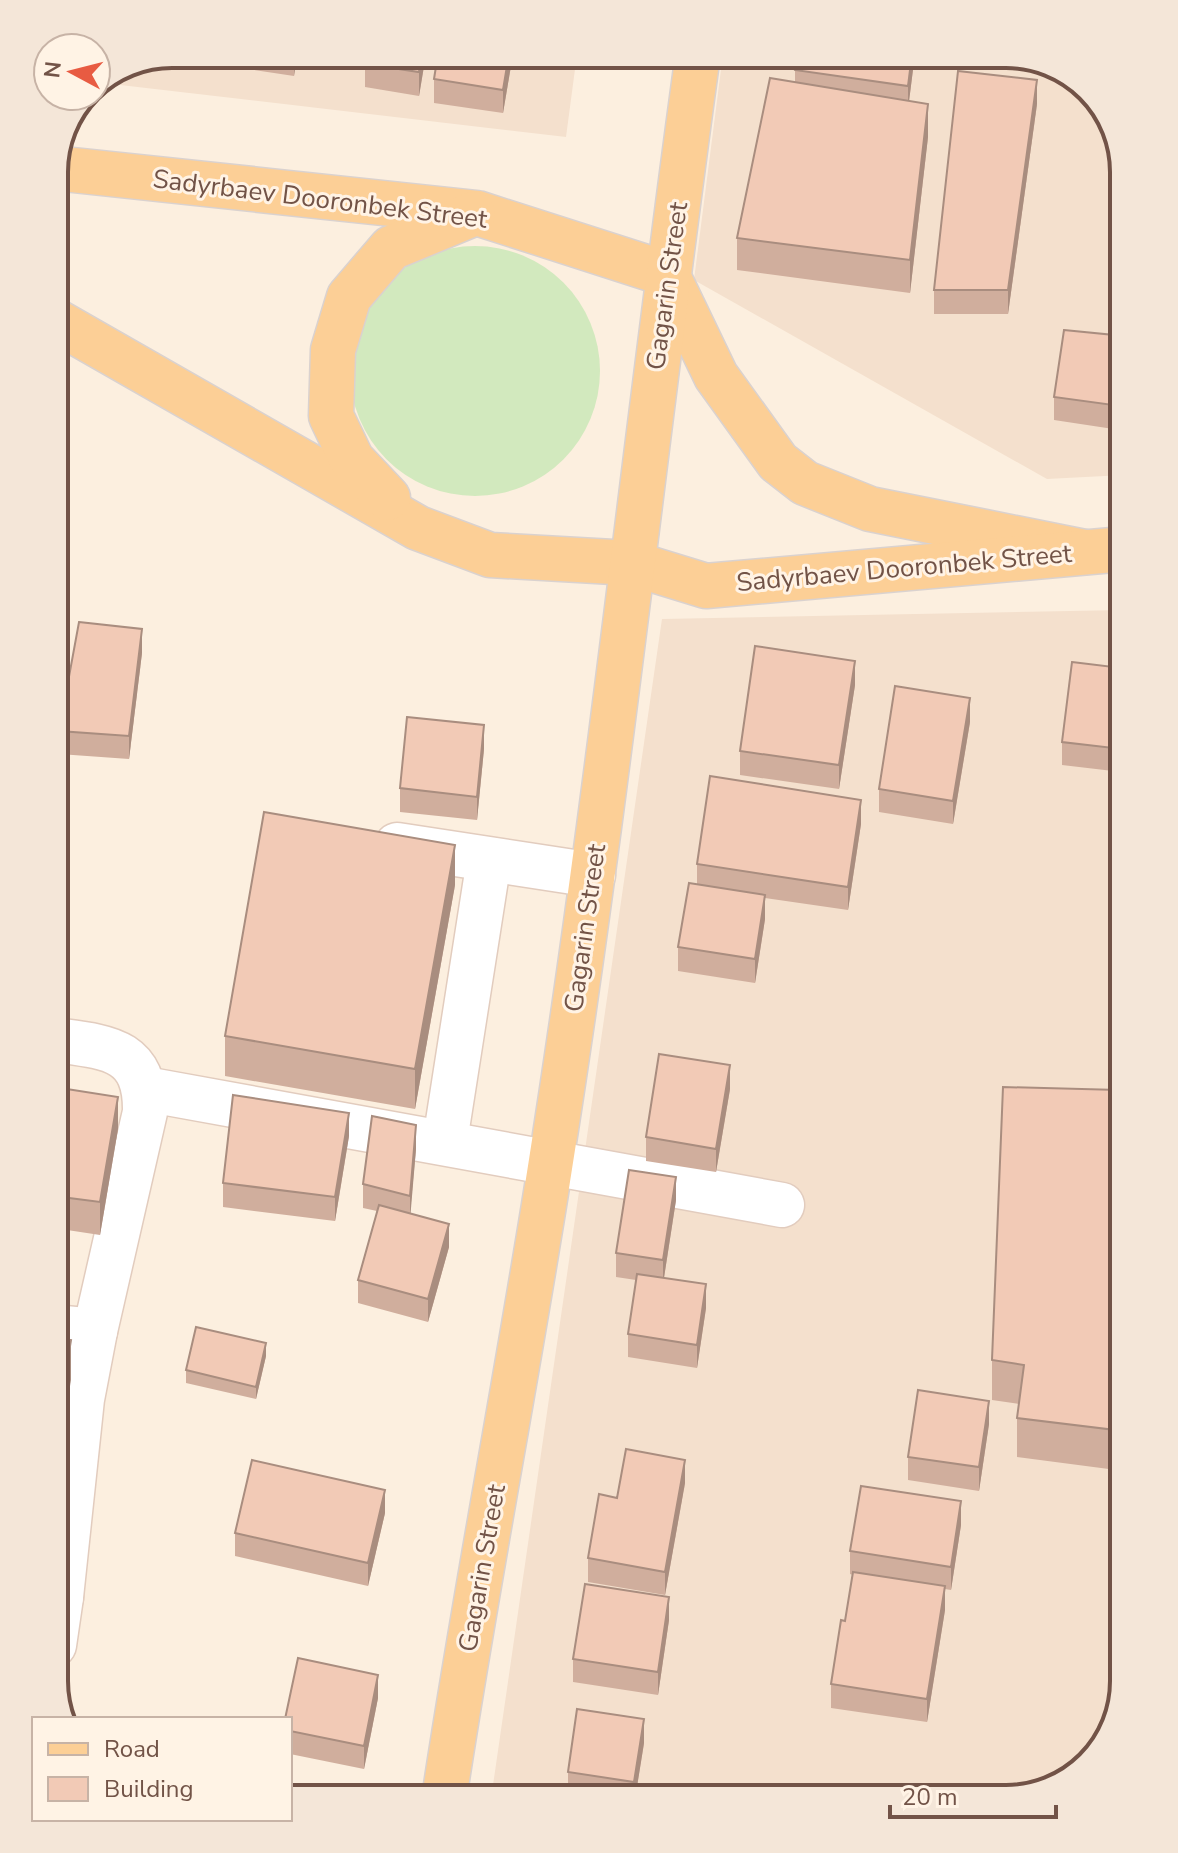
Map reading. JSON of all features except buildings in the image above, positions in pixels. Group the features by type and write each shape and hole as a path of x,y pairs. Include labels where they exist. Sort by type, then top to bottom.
{"main road":[{"name":"Gagarin Street","path":"446,1785 551,1161 593,875 623,651 667,274 696,68"},
{"name":"Sadyrbaev Dooronbek Street","path":"68,169 477,213 667,274 716,376 778,462 805,483 870,509 1104,551"},
{"path":"418,528 352,460 331,416 333,350 349,297 391,248 477,213"},
{"name":"Sadyrbaev Dooronbek Street","path":"68,328 418,528 490,555 631,563 706,586 1104,551"}],"lane":[{"path":"363,839 593,875"},
{"path":"445,1141 489,860"},
{"path":"68,1042 108,1047 132,1062 145,1089 145,1112 74,1329 82,1399 68,1510"},
{"path":"145,1089 445,1141 782,1205"}],"shaded area":[{"path":"172,68 575,68 566,137 116,85 139,74"},
{"path":"721,68 1013,68 1052,79 1084,103 1099,126 1108,152 1110,476 1047,479 694,280"},
{"path":"1110,610 1110,1681 1104,1714 1092,1739 1075,1759 1039,1779 1006,1785 493,1785 662,619"}],"green space":[{"path":"475,246 511,251 534,261 554,274 572,292 595,335 600,371 595,407 585,430 572,450 554,468 511,491 475,496 439,491 416,481 396,468 378,450 355,407 350,371 355,335 365,312 378,292 396,274 439,251"}]}
